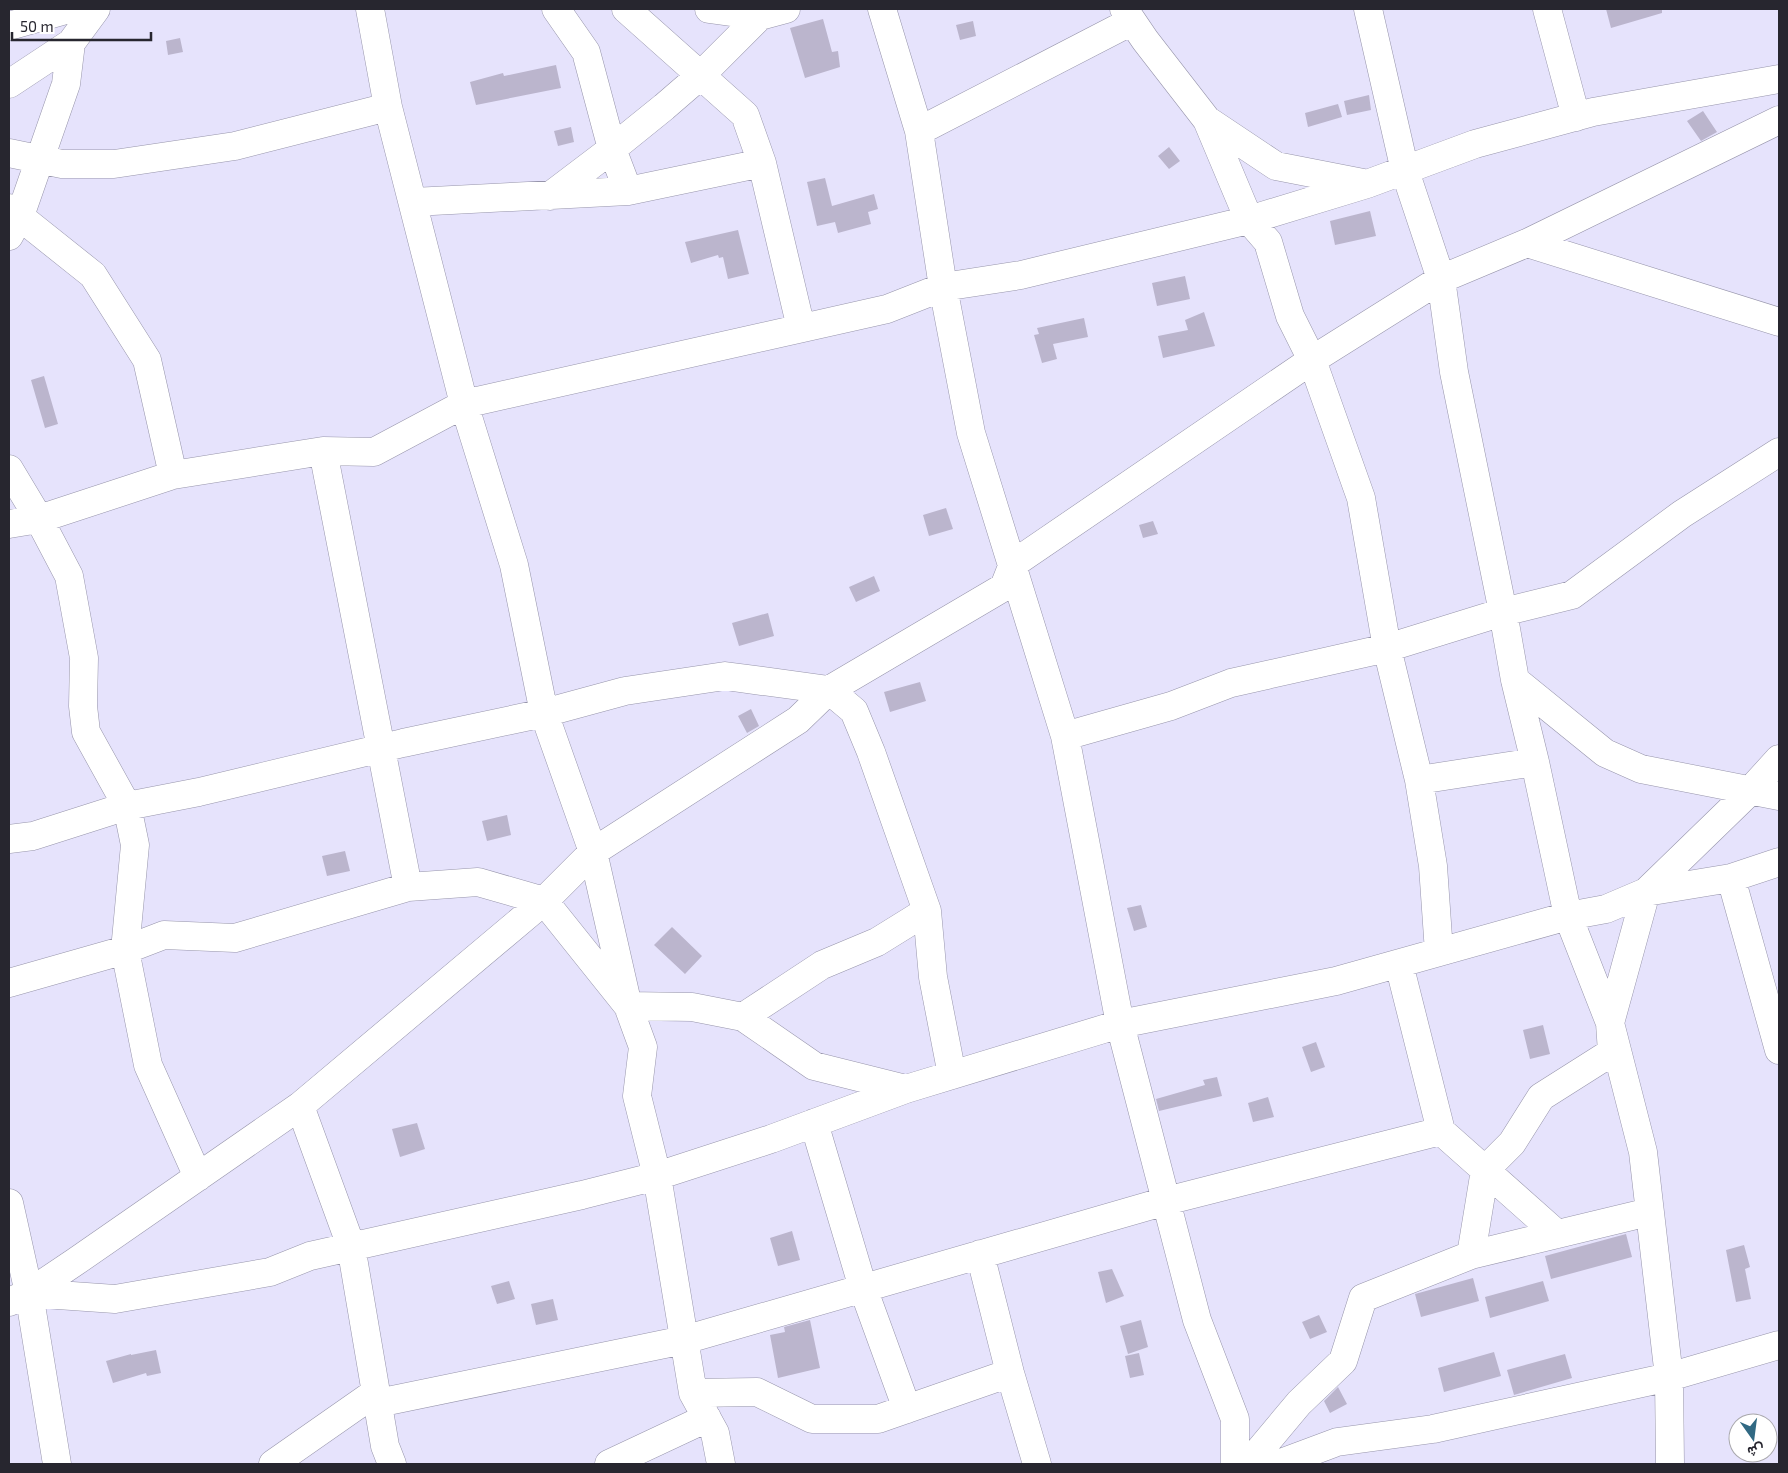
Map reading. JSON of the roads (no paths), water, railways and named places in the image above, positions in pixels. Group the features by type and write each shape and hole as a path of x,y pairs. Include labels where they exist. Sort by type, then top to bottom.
{"street":[{"path":"9,26 69,9"},
{"path":"9,84 71,43 96,9"},
{"path":"370,9 388,108 464,404 514,565 544,713 594,852 628,1006 643,1048 637,1096 656,1176 693,1392 715,1433 721,1464"},
{"path":"556,9 586,52 612,150 628,191"},
{"path":"626,9 745,115 762,162 801,328"},
{"path":"709,9 773,13"},
{"path":"882,9 919,131 943,286 971,433 1065,736 1120,1024 1197,1320 1235,1419 1234,1464"},
{"path":"1368,9 1405,171 1441,279 1454,372 1515,680 1535,762 1568,916 1610,1023 1643,1152 1669,1377 1670,1464"},
{"path":"1547,9 1576,117"},
{"path":"550,196 612,150 773,13"},
{"path":"919,131 1128,15 1207,120 1250,220 1268,242 1290,316 1312,360 1362,498 1387,648 1419,780 1433,866 1439,952"},
{"path":"71,43 66,84 41,159 13,220 93,275 147,360 173,475"},
{"path":"9,524 39,519 173,475 323,451 374,452 464,404 887,309 943,286 1020,275 1250,220 1367,184 1476,144 1593,112 1779,79"},
{"path":"9,152 62,164 123,163 235,146 388,108"},
{"path":"1207,120 1276,166 1367,184"},
{"path":"19,1298 300,1106 544,901 594,852 798,720 829,690 1004,586 1012,564 1312,360 1441,279 1527,244 1779,120"},
{"path":"413,202 628,191 762,162"},
{"path":"1527,244 1779,322"},
{"path":"323,451 408,887"},
{"path":"1065,736 1171,706 1232,683 1387,648 1503,612 1572,595 1682,514 1779,452"},
{"path":"9,469 39,519 69,576 84,658 83,706 86,732 127,806 135,845 125,950 148,1065 198,1177"},
{"path":"9,839 32,836 127,806 199,792 380,748 544,713 625,691 725,676 829,690 854,711 871,752 927,912 933,977 952,1075"},
{"path":"1515,680 1606,753 1641,769 1748,792 1779,796"},
{"path":"1471,1254 1485,1170 1512,1143 1541,1097 1612,1052 1610,1023 1646,892 1779,759"},
{"path":"1419,780 1535,762"},
{"path":"19,1298 115,1299 270,1272 310,1256 582,1195 656,1176 771,1139 906,1089 1120,1024 1336,981 1568,916 1606,909 1646,892 1731,878 1779,862"},
{"path":"1731,878 1779,1050"},
{"path":"9,983 125,950 164,935 235,938 408,887 478,882 544,901 628,1006"},
{"path":"744,1017 822,965 877,942 927,912"},
{"path":"1399,964 1441,1131 1557,1234"},
{"path":"628,1006 692,1007 744,1017 814,1066 906,1089"},
{"path":"300,1106 351,1246 385,1446 392,1464"},
{"path":"814,1123 862,1288 907,1409"},
{"path":"273,1464 377,1398 684,1340 1166,1201 1441,1131"},
{"path":"9,1202 19,1298 57,1464"},
{"path":"1248,1464 1299,1403 1343,1361 1363,1298 1471,1254 1649,1212"},
{"path":"980,1254 1010,1374 1037,1464"},
{"path":"1278,1464 1337,1442 1434,1430 1580,1395 1669,1377 1779,1345"},
{"path":"693,1392 758,1392 812,1419 878,1419 1010,1374"},
{"path":"609,1464 707,1418"}]}
